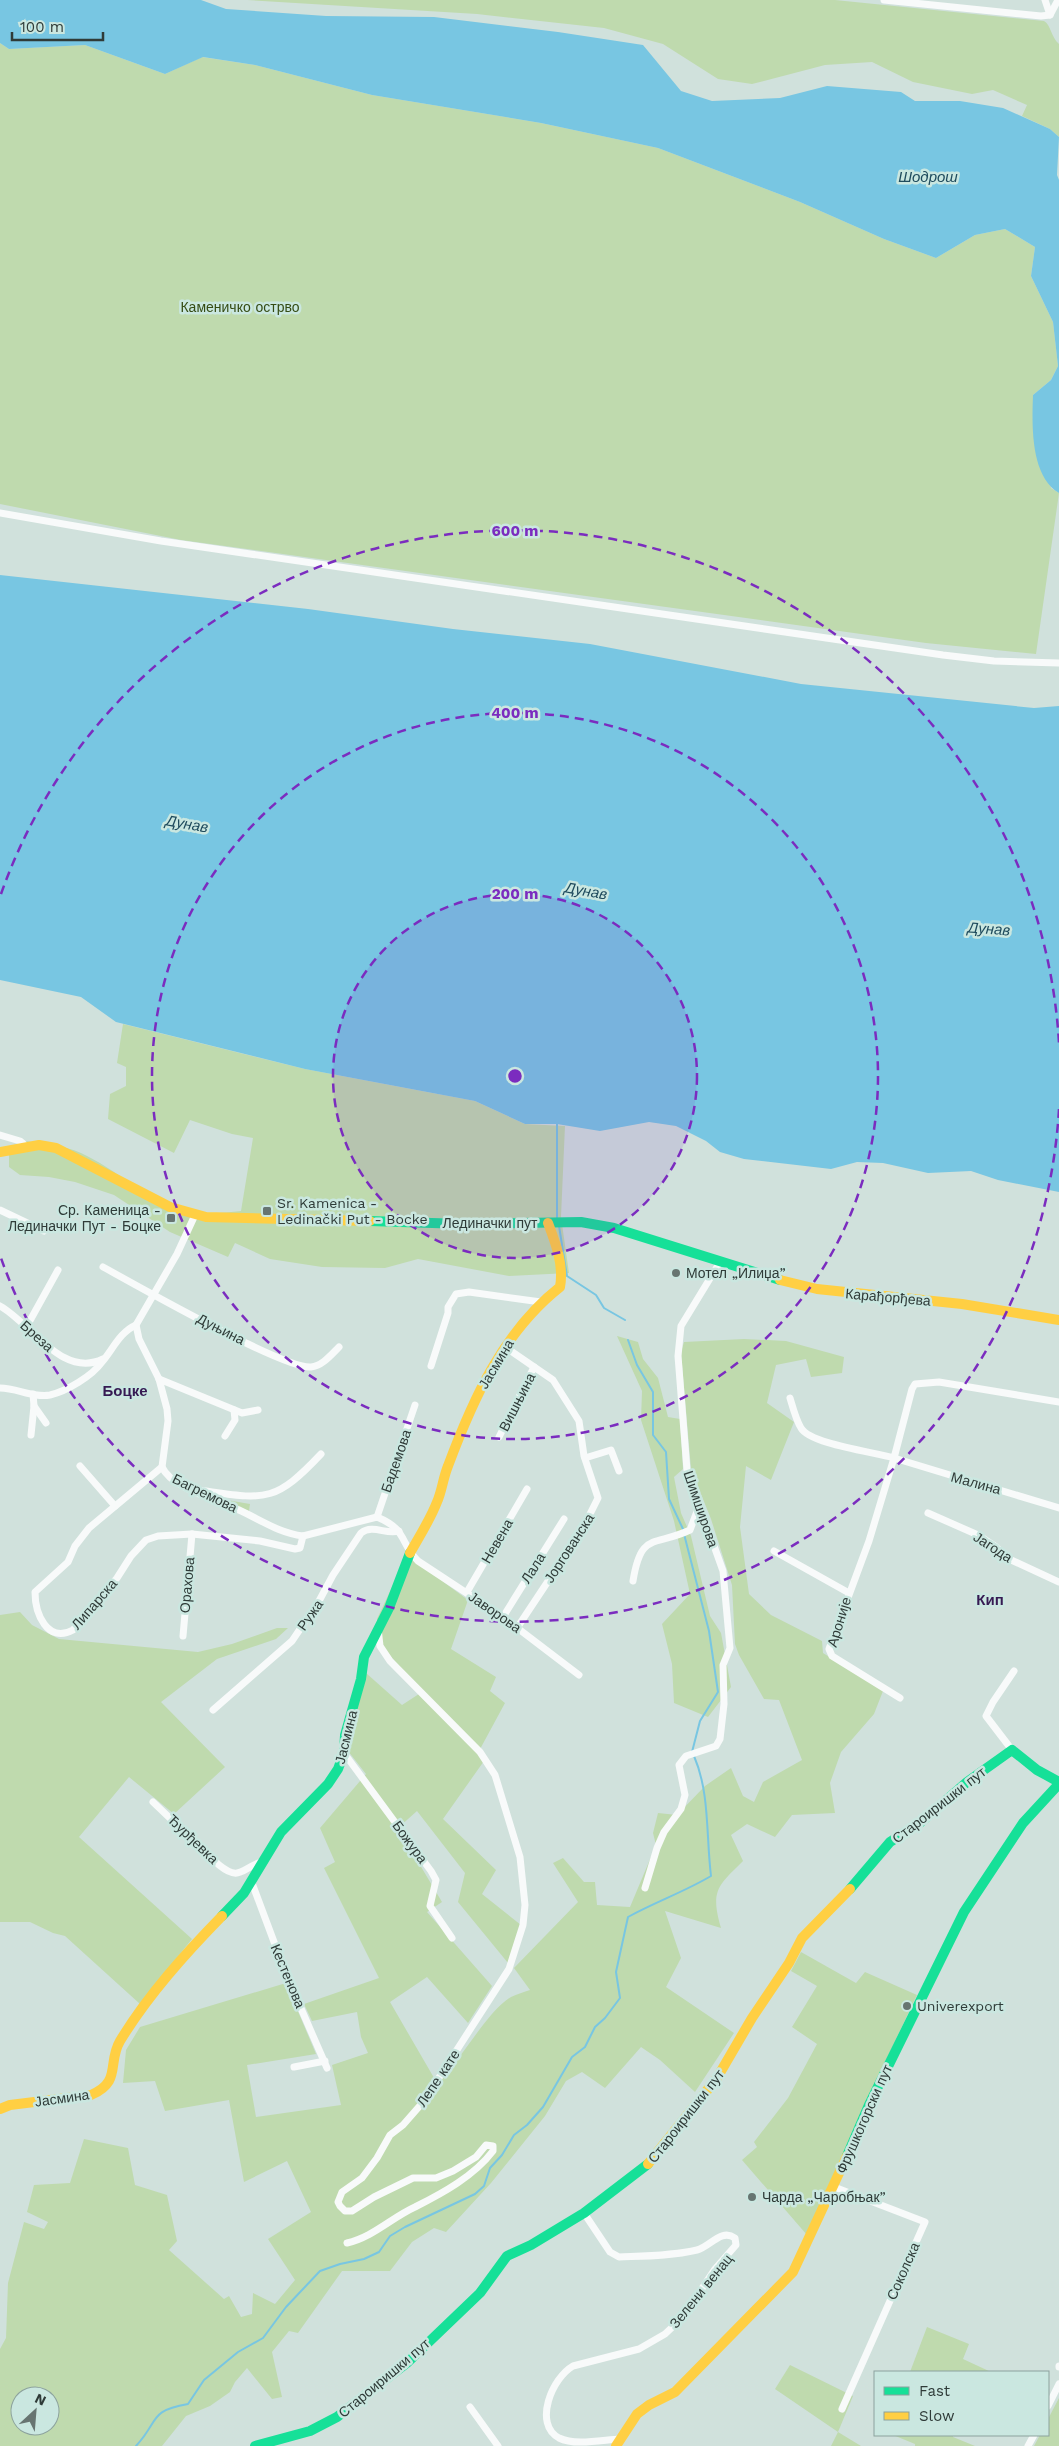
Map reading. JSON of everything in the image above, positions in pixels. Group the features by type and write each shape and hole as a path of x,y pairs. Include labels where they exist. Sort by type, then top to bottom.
{"street":[{"path":"884,0 1027,16 1050,15"},
{"path":"1045,0 1050,15"},
{"path":"1050,15 1058,0"},
{"path":"0,513 171,542 943,655 994,661 1059,663"},
{"path":"0,1135 20,1141 27,1147"},
{"name":"Лединачки пут","path":"0,1152 39,1145 56,1148 160,1202 195,1215 219,1219 463,1224 568,1222 604,1225 720,1262"},
{"path":"0,1210 44,1231"},
{"path":"0,1388 48,1395 61,1391 84,1378 106,1358 122,1334 136,1325 190,1228 195,1215"},
{"name":"Јасмина","path":"0,2109 91,2095 103,2090 110,2080 117,2046 132,2021 187,1952 252,1883 261,1862 287,1825 334,1776 344,1753 345,1735 362,1679 364,1657 389,1608 410,1553 437,1503 447,1467 475,1400 504,1347 541,1302 559,1289 562,1280 558,1248 551,1223"},
{"name":"Карађорђева","path":"720,1262 817,1289 962,1304 1059,1320"},
{"name":"Шимширова","path":"645,1888 657,1848 664,1832 681,1809 685,1795 679,1765 686,1756 716,1746 720,1739 724,1704 723,1665 730,1648 723,1571 687,1470 678,1356 681,1326 720,1262"},
{"name":"Дуњина","path":"103,1267 265,1352 300,1366 312,1367 320,1364 339,1347"},
{"path":"27,1326 58,1270"},
{"path":"431,1366 448,1313 448,1307 456,1294 469,1292 541,1302"},
{"name":"Бреза","path":"0,1306 27,1326 61,1356 90,1364 106,1358"},
{"name":"Багремова","path":"136,1325 139,1339 158,1379 167,1409 168,1421 162,1467 168,1476 190,1489 248,1514 264,1524 293,1535 303,1536 377,1517"},
{"name":"Јоргованска","path":"504,1347 553,1380 579,1421 585,1458 596,1492 597,1502 582,1530 517,1628"},
{"name":"Вишњина","path":"499,1437 534,1367"},
{"path":"158,1379 234,1410 248,1413 258,1410"},
{"path":"849,1593 869,1541 915,1384 939,1382 1059,1402"},
{"path":"32,1435 33,1394"},
{"name":"Малина","path":"790,1398 800,1428 808,1435 826,1443 874,1452 942,1475 980,1483 1059,1508"},
{"name":"Бадемова","path":"377,1517 415,1405"},
{"path":"34,1406 46,1423"},
{"path":"225,1436 235,1420 234,1410"},
{"path":"585,1458 611,1450 619,1471"},
{"path":"190,1489 243,1496 265,1496 288,1486 321,1454"},
{"path":"80,1466 115,1506"},
{"name":"Липарска","path":"162,1467 89,1528 75,1546 68,1562 35,1592 39,1617 48,1627 59,1634 73,1630 117,1578 131,1556 146,1540 158,1536 192,1534 260,1541 295,1550 300,1548 303,1536"},
{"name":"Невена","path":"467,1592 526,1489"},
{"path":"634,1581 640,1552 648,1544 690,1530 700,1506"},
{"name":"Јагода","path":"928,1513 978,1535 1010,1559 1059,1582"},
{"path":"377,1517 399,1530 410,1553"},
{"name":"Лала","path":"503,1617 564,1519"},
{"name":"Ружа","path":"213,1710 292,1641 320,1602 333,1575 361,1533 370,1529 392,1532 399,1530"},
{"name":"Орахова","path":"183,1636 192,1534"},
{"name":"Ароније","path":"774,1551 849,1593 829,1645 830,1653 900,1698"},
{"name":"Јаворова","path":"410,1553 434,1573 467,1592 503,1617 579,1674"},
{"name":"Лепе кате","path":"346,2242 369,2236 378,2228 415,2207 428,2202 477,2168 493,2150 493,2146 486,2145 476,2157 453,2171 436,2178 413,2178 374,2197 352,2211 345,2211 338,2202 342,2192 362,2178 377,2158 390,2135 403,2126 424,2101 509,1969 523,1925 526,1905 520,1858 494,1775 480,1752 390,1661 380,1646 378,1628"},
{"path":"1014,1671 986,1716 1012,1750 1042,1773 1059,1783"},
{"name":"Староиришки пут","path":"255,2446 310,2431 337,2417 415,2355 480,2293 507,2256 531,2246 584,2213 648,2165 718,2078 752,2018 789,1963 799,1942 853,1886 883,1849 1012,1750"},
{"name":"Божура","path":"344,1753 432,1871 436,1880 430,1906 452,1938"},
{"name":"Фрушкогорски пут","path":"618,2442 637,2414 649,2405 674,2392 787,2279 800,2259 834,2187 869,2105 964,1912 1023,1823 1059,1783"},
{"name":"Ђурђевка","path":"153,1802 219,1866 230,1873 240,1874 261,1862"},
{"name":"Кестенова","path":"252,1883 286,1974 326,2065 294,2067"},
{"name":"Соколска","path":"834,2187 925,2222 842,2410"},
{"name":"Зелени венац","path":"584,2213 610,2252 619,2258 698,2250 724,2235 730,2235 734,2238 736,2245 715,2268 683,2317 665,2334 639,2348 574,2366 564,2371 556,2380 548,2406 548,2424 551,2432 559,2438 573,2443 618,2442"},
{"path":"1049,2404 1059,2384"},
{"path":"470,2408 498,2446"}],"green space":[{"path":"247,0 835,0 1044,21 1059,44 1059,137 1050,129 1022,116 1027,105 993,90 972,94 913,82 872,62 825,65 752,84 718,79 663,44 604,28 477,14"},
{"name":"Каменичко острво","path":"0,43 9,49 85,45 165,74 202,57 255,65 372,95 541,123 658,148 800,202 884,239 936,258 975,235 1005,229 1035,247 1031,276 1053,322 1058,366 1051,380 1033,395 1051,488 1059,493 1036,654 926,643 181,540 0,504"},
{"path":"123,1024 305,1069 475,1101 525,1124 565,1126 561,1217 569,1273 509,1276 418,1259 385,1268 322,1267 270,1259 235,1243 228,1257 170,1232 114,1195 75,1182 49,1177 20,1175 9,1167 9,1154 25,1141 53,1145 81,1153 107,1167 144,1192 184,1210 198,1213 241,1211 253,1138 232,1134 190,1120 174,1153 108,1119 110,1094 126,1086 126,1067 117,1063"},
{"path":"617,1336 638,1342 643,1359 658,1378 668,1417 680,1419 683,1469 674,1477 681,1513 691,1536 710,1616 721,1633 731,1687 708,1717 674,1703 672,1664 662,1624 690,1594 674,1521 641,1420 642,1391"},
{"path":"744,1339 786,1341 844,1357 842,1373 811,1377 806,1359 776,1365 767,1403 794,1422 771,1480 746,1466 740,1527 749,1594 771,1615 822,1641 823,1653 883,1691 874,1714 841,1752 830,1783 835,1813 792,1815 775,1837 747,1824 731,1835 743,1861 727,1877 718,1890 716,1905 721,1928 665,1911 681,1958 666,1987 734,2033 695,2092 660,2060 641,2047 605,2088 582,2072 566,2081 545,2116 491,2183 446,2232 434,2228 412,2242 390,2271 342,2271 298,2333 289,2331 272,2352 282,2397 272,2399 247,2368 235,2382 230,2392 210,2406 186,2416 162,2446 0,2446 0,2349 6,2338 8,2283 24,2222 44,2229 48,2222 27,2212 34,2185 70,2183 84,2139 128,2148 135,2185 167,2195 177,2241 169,2250 224,2299 229,2296 241,2317 252,2314 253,2293 275,2304 295,2280 268,2239 311,2212 287,2161 244,2182 229,2100 165,2111 155,2081 123,2083 126,2050 140,2027 286,1983 316,2054 247,2065 256,2117 341,2105 332,2065 368,2053 361,2037 357,2012 312,2021 304,2004 379,1978 324,1868 335,1862 320,1828 366,1774 348,1751 348,1726 366,1673 402,1705 422,1692 378,1642 377,1619 407,1555 468,1600 451,1649 496,1677 490,1691 505,1703 479,1751 484,1761 443,1819 496,1870 482,1894 521,1925 508,1963 458,1902 465,1873 417,1811 398,1828 442,1902 427,1912 492,1986 468,2023 427,1977 390,2002 437,2083 502,2004 511,1997 530,1990 514,1968 578,1902 553,1863 563,1858 584,1882 595,1882 597,1905 630,1907 656,1845 653,1833 658,1813 677,1815 705,1786 731,1768 743,1796 754,1802 763,1782 802,1760 779,1700 764,1699 739,1655 735,1644 732,1585 711,1519 691,1469 681,1352 684,1342"},
{"path":"221,1499 250,1504 249,1511 223,1500"},
{"path":"20,1612 32,1625 59,1639 198,1652 232,1644 277,1628 288,1628 276,1639 217,1659 161,1702 225,1767 174,1814 129,1777 79,1837 192,1939 140,2004 65,1936 53,1933 30,1922 0,1922 0,1615"},
{"path":"801,1952 856,1983 865,1972 917,1995 866,2102 807,2235 742,2160 757,2147 754,2142 788,2098 817,2044 792,2027 817,1986 791,1971"},
{"path":"927,2327 969,2344 963,2359 989,2371 910,2371"},
{"path":"790,2365 853,2396 838,2432 775,2389"},
{"path":"1059,2398 1059,2446 1034,2446 1039,2436 1049,2436 1049,2417"},
{"path":"838,2432 861,2446 831,2446"},
{"path":"895,2436 953,2436 975,2446 915,2446 915,2444"}],"water":[{"name":"Шодрош","path":"0,0 201,0 226,9 326,16 434,17 558,32 643,45 681,91 712,101 780,98 827,86 901,92 915,101 960,101 1003,108 1050,129 1059,137 1057,175 1059,180 1059,493 1043,475 1038,462 1033,434 1033,395 1051,380 1058,366 1053,322 1031,276 1035,247 1005,229 975,235 936,258 884,239 800,202 658,148 541,123 372,95 255,65 203,57 165,74 85,45 9,49 0,43"},
{"name":"Дунав","path":"0,575 308,609 453,629 590,644 801,684 1034,708 1059,706 1059,1192 998,1180 971,1171 928,1173 883,1163 857,1162 831,1169 744,1159 720,1152 706,1141 676,1126 649,1122 600,1131 557,1124 525,1124 475,1101 305,1069 116,1022 81,997 0,980"}],"waterway":[{"path":"557,1124 557,1219"},
{"path":"559,1226 567,1276 596,1295 604,1308 625,1320"},
{"path":"628,1340 637,1365 653,1392 653,1435 666,1452 669,1499 683,1529"},
{"path":"684,1534 709,1631 718,1692 700,1721 692,1752"},
{"path":"136,2446 160,2414 166,2410 188,2404 204,2380 238,2352 263,2338 286,2307 320,2271 364,2259 379,2252 390,2236 475,2194 484,2186 490,2168 502,2155 514,2135 527,2125 543,2107 572,2057 585,2047 595,2027 605,2018 620,1998 616,1972 628,1917 711,1876 703,1785 694,1756"}],"traffic: fast":[{"path":"370,1221 463,1224 581,1222 614,1228 780,1280"},
{"path":"222,1916 244,1893 281,1832 328,1784 338,1769 344,1753 345,1735 361,1679 364,1657 389,1608 410,1553"},
{"path":"850,1889 890,1842 921,1822 967,1782 1012,1750 1037,1770 1059,1782"},
{"path":"847,2156 869,2105 964,1912 1023,1823 1059,1784"},
{"path":"255,2446 310,2431 337,2417 408,2362 480,2293 507,2256 531,2245 584,2213 648,2164"}],"traffic: slow":[{"path":"0,1152 39,1145 56,1148 170,1207 206,1217 370,1221"},
{"path":"410,1553 434,1509 446,1471 468,1416 492,1368 522,1325 560,1287 560,1263 548,1223"},
{"path":"780,1280 817,1289 962,1304 1059,1320"},
{"path":"648,2164 717,2078 752,2018 789,1963 802,1938 850,1889"},
{"path":"0,2109 10,2105 91,2095 101,2090 110,2078 116,2049 131,2024 194,1945 222,1916"},
{"path":"616,2446 637,2414 649,2405 675,2392 793,2272 847,2156"}],"place":[{"name":"Sr. Kamenica - Ledinački Put - Bocke","path":"267,1211"},
{"name":"Ср. Каменица - Лединачки Пут - Боцке","path":"171,1218"},
{"name":"Мотел „Илиџа”","path":"676,1273"},
{"name":"Univerexport","path":"907,2006"},
{"name":"Чарда „Чаробњак”","path":"752,2197"}],"district":[{"name":"Боцке","path":"125,1391"},
{"name":"Кип","path":"990,1600"}]}
